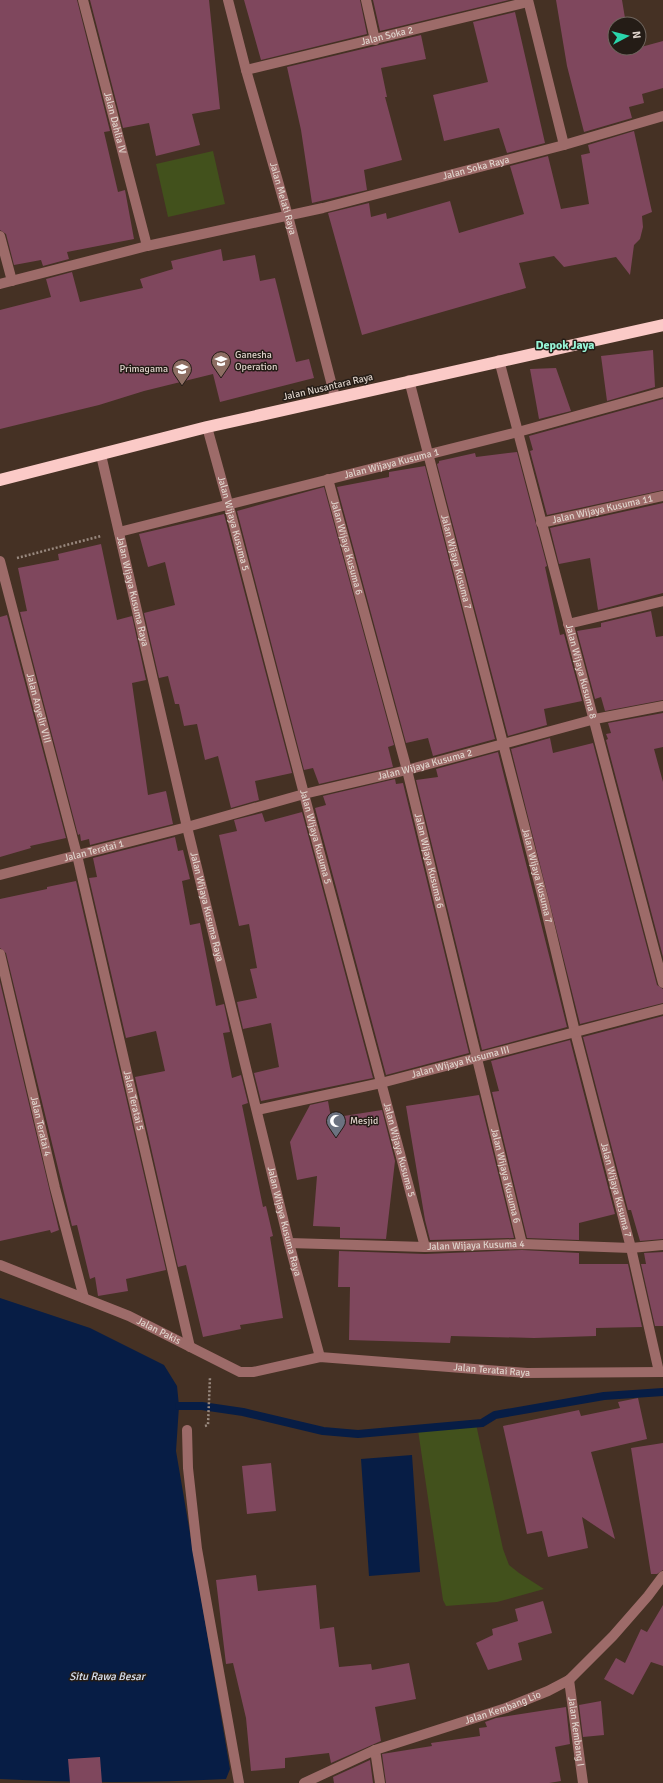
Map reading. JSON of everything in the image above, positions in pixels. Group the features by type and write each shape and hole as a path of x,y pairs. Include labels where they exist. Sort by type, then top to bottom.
{"highway":[{"name":"Jalan Nusantara Raya","path":"0,480 207,427 409,380 663,324"}],"street":[{"name":"Jalan Dahlia IV","path":"83,0 148,246"},
{"name":"Jalan Melati Raya","path":"228,0 246,70 288,216 335,398"},
{"path":"366,0 375,40"},
{"name":"Jalan Soka 2","path":"246,70 375,40 528,1"},
{"path":"528,1 564,145"},
{"name":"Jalan Soka Raya","path":"0,284 148,246 288,216 564,145 663,116"},
{"path":"0,236 12,281"},
{"name":"Jalan Wijaya Kusuma 8","path":"499,360 568,624 595,719 663,983"},
{"name":"Jalan Wijaya Kusuma 7","path":"409,380 544,902 575,1032 661,1372"},
{"name":"Jalan Wijaya Kusuma 1","path":"119,532 518,432 663,392"},
{"name":"Jalan Wijaya Kusuma 5","path":"207,427 425,1247"},
{"name":"Jalan Wijaya Kusuma Raya","path":"101,455 187,827 289,1243 320,1357"},
{"name":"Jalan Wijaya Kusuma 6","path":"328,479 407,770 522,1244"},
{"name":"Jalan Wijaya Kusuma 11","path":"542,524 663,496"},
{"name":"Jalan Anyelir VIII","path":"0,562 77,855"},
{"path":"568,624 663,601"},
{"name":"Jalan Wijaya Kusuma 2","path":"187,827 304,794 407,770 595,719 663,706"},
{"name":"Jalan Teratai 1","path":"0,875 187,827"},
{"name":"Jalan Teratai 5","path":"77,855 190,1347"},
{"name":"Jalan Teratai 4","path":"0,954 54,1188 84,1298"},
{"name":"Jalan Wijaya Kusuma III","path":"257,1110 381,1083 476,1059 663,1008"},
{"name":"Jalan Wijaya Kusuma 4","path":"289,1243 425,1247 522,1244 630,1248 663,1245"},
{"name":"Jalan Pakis","path":"0,1265 129,1316 240,1372 253,1372 320,1357"},
{"name":"Jalan Teratai Raya","path":"320,1357 527,1373 661,1372"},
{"path":"187,1430 188,1468 198,1549 239,1783"},
{"name":"Jalan Kembang Lio","path":"304,1783 375,1750 506,1708 548,1691 569,1680 613,1636 648,1596 663,1576"},
{"name":"Jalan Kembang I","path":"569,1680 583,1783"},
{"path":"375,1750 380,1783"}],"path":[{"path":"0,562 119,532"},
{"path":"208,1416 209,1395"}],"green space":[{"path":"213,151 225,204 168,217 156,164"},
{"path":"476,1424 503,1549 509,1565 544,1589 497,1602 446,1606 443,1600 418,1430"}],"water":[{"name":"Situ Rawa Besar","path":"0,1298 90,1328 164,1365 177,1386 179,1406 176,1451 230,1769 226,1779 113,1782 0,1779"},
{"path":"412,1455 420,1572 369,1576 361,1459"}],"building":[{"path":"0,0 77,0 110,131 104,132 118,192 125,190 134,239 67,252 69,259 43,266 41,260 14,265 6,234 0,230"},
{"path":"90,0 209,0 220,109 192,114 200,145 156,156 149,123 123,128"},
{"path":"244,0 360,0 367,34 261,60"},
{"path":"373,0 509,0 380,31"},
{"path":"556,0 622,0 625,16 607,16 607,56 647,56 647,45 663,41 663,88 642,94 644,103 629,107 632,118 584,132 567,66"},
{"path":"515,12 545,143 507,153 499,128 444,141 433,95 488,82 473,22"},
{"path":"421,35 426,59 381,68 387,97 385,97 402,160 364,170 367,190 312,203 301,130 287,67"},
{"path":"634,131 652,212 642,216 643,227 640,239 634,245 630,275 616,257 564,267 554,256 519,263 526,288 362,335 328,213 369,203 371,217 386,213 387,219 450,201 459,233 524,214 510,166 548,156 561,209 589,204 581,155 590,153 588,145"},
{"path":"221,249 223,261 255,255 260,281 275,278 296,362 309,359 314,378 220,402 213,374 144,391 99,405 0,429 0,310 51,297 46,279 72,272 80,302 143,288 140,279 173,269 171,261"},
{"path":"653,350 655,387 607,401 601,356"},
{"path":"556,368 571,411 539,419 530,369"},
{"path":"663,399 663,490 547,515 530,451 533,450 529,436"},
{"path":"517,452 547,566 545,567 560,635 564,634 582,701 544,709 547,725 508,736 437,464 439,461 475,453 476,457"},
{"path":"425,466 495,739 433,756 428,738 406,743 337,487 389,477 389,472"},
{"path":"324,487 394,745 388,747 393,767 319,784 313,768 304,770 237,511"},
{"path":"663,503 663,593 598,610 590,558 559,564 550,528"},
{"path":"224,514 292,773 255,781 259,800 231,808 218,756 205,760 197,724 184,726 179,704 175,704 168,676 159,678 144,613 175,605 165,562 148,567 139,534"},
{"path":"101,544 117,620 132,616 146,680 132,683 148,795 166,791 173,824 90,845 89,839 81,841 80,834 78,835 20,612 27,611 18,568 59,560 58,554"},
{"path":"651,611 656,637 663,636 663,700 605,711 601,697 595,699 577,631 601,627 601,623"},
{"path":"7,615 66,838 30,846 31,848 0,857 0,617"},
{"path":"663,713 663,747 654,749 663,782 663,957 606,740 608,739 606,734 611,733 608,723"},
{"path":"550,738 553,753 593,743 657,985 663,989 663,1003 580,1024 511,749"},
{"path":"498,752 567,1027 482,1050 416,780 438,777 436,769"},
{"path":"395,779 396,784 403,783 469,1053 386,1075 315,808 326,805 323,796"},
{"path":"302,812 373,1078 261,1101 254,1073 279,1067 271,1023 243,1029 237,1002 257,998 250,969 257,968 249,924 239,926 219,835 237,831 234,820 262,813 265,822"},
{"path":"175,837 178,851 183,850 190,879 182,881 190,925 200,923 216,1006 224,1004 230,1032 223,1033 232,1078 241,1075 248,1103 242,1105 263,1207 266,1206 273,1236 270,1237 283,1318 240,1325 241,1329 203,1337 186,1265 178,1267 135,1077 165,1071 156,1031 126,1038 89,878 97,877 93,858"},
{"path":"76,881 166,1270 126,1279 128,1291 98,1296 95,1277 90,1279 77,1225 72,1226 6,953 0,948 0,899"},
{"path":"0,982 59,1230 51,1233 50,1230 0,1241"},
{"path":"663,1016 663,1239 640,1241 631,1210 628,1210 583,1037"},
{"path":"570,1040 615,1214 579,1223 579,1240 527,1238 492,1092 499,1091 491,1061"},
{"path":"479,1095 514,1238 430,1240 425,1220 406,1106"},
{"path":"328,1101 331,1118 382,1110 395,1161 386,1239 340,1238 340,1227 313,1226 317,1176 297,1180 290,1142 310,1105"},
{"path":"522,1250 579,1253 579,1264 628,1264 642,1327 596,1328 596,1336 534,1338 451,1336 450,1343 349,1340 350,1287 338,1287 339,1251 425,1254"},
{"path":"663,1252 663,1326 655,1326 641,1264 646,1264 644,1253"},
{"path":"638,1398 647,1439 591,1452 615,1539 582,1517 588,1548 548,1557 542,1531 527,1534 503,1426 579,1410 581,1416 620,1408 618,1402"},
{"path":"663,1443 663,1570 657,1574 651,1574 631,1448"},
{"path":"271,1463 276,1511 247,1514 242,1466"},
{"path":"256,1575 258,1591 316,1585 320,1629 334,1627 339,1667 371,1664 372,1670 409,1663 416,1699 375,1707 381,1741 331,1763 329,1753 285,1758 285,1768 251,1771 246,1718 233,1663 226,1664 216,1580"},
{"path":"543,1601 552,1633 518,1643 522,1660 488,1670 476,1643 493,1635 492,1629 518,1621 515,1609"},
{"path":"663,1605 663,1666 651,1662 633,1695 604,1679 616,1658 625,1663 641,1629 647,1632"},
{"path":"601,1701 604,1735 583,1737 579,1705"},
{"path":"566,1707 570,1744 555,1747 561,1781 549,1783 386,1783 382,1754 432,1746 431,1743 480,1736 479,1728 487,1727 485,1722 496,1718"},
{"path":"100,1757 102,1783 70,1783 68,1759"},
{"path":"370,1760 373,1783 334,1783 333,1777"}],"waterway":[{"path":"179,1406 202,1406 243,1412 323,1431 358,1434 482,1423 495,1415 604,1396 663,1392"}],"place":[{"name":"Ganesha Operation","path":"221,378"},
{"name":"Primagama","path":"182,386"},
{"name":"Mesjid","path":"336,1138"}],"district":[{"name":"Depok Jaya","path":"565,345"}]}
